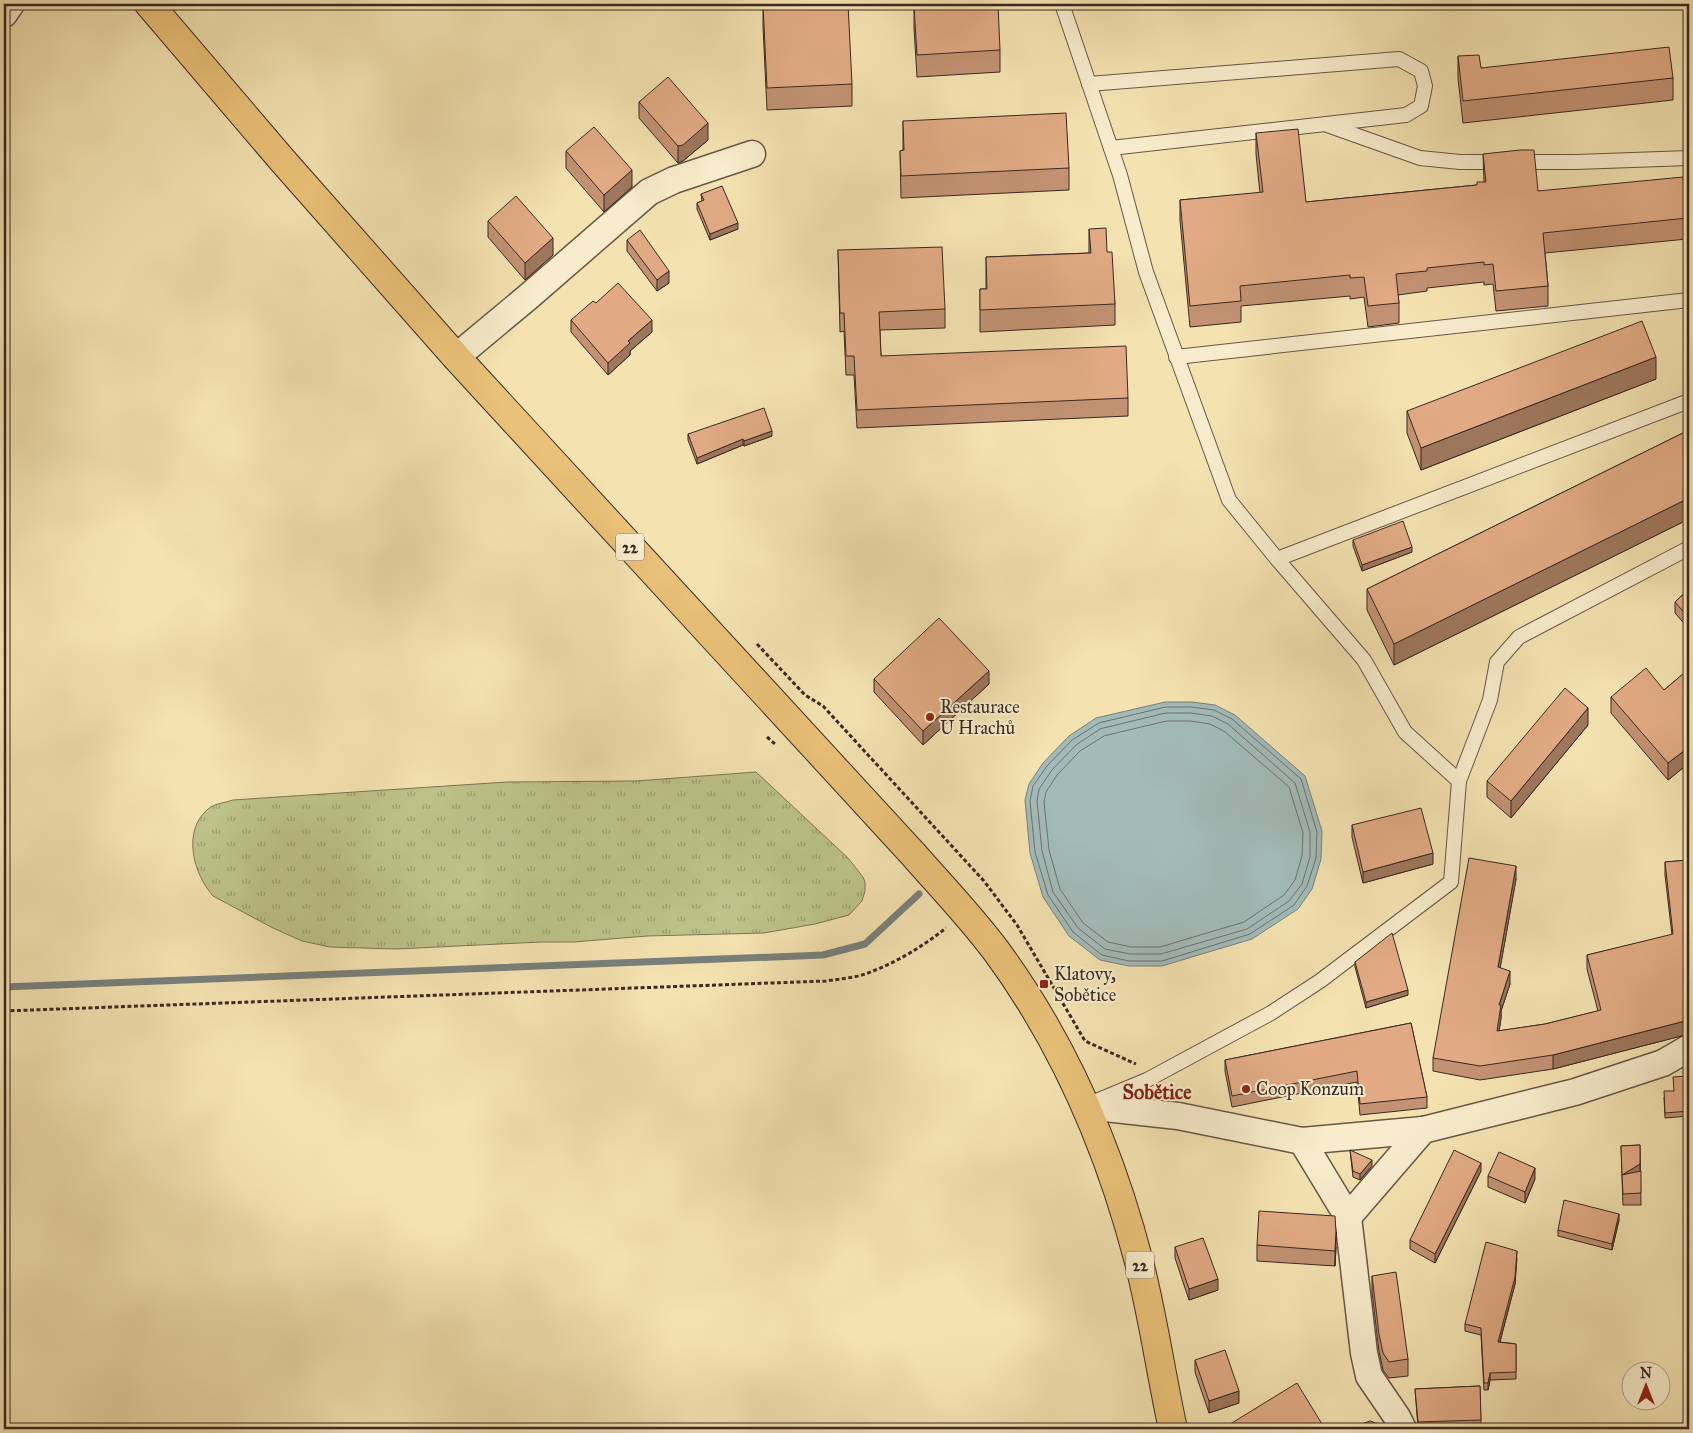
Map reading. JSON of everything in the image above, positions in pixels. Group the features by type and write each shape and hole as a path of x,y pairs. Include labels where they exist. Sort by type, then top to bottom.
{"main road":[{"name":"22","path":"149,4 283,161 456,357 969,917 996,950 1021,986 1051,1036 1087,1106 1114,1176 1139,1264 1173,1429"}],"street":[{"path":"4,14 11,4"},
{"path":"456,357 649,192 674,180 752,154"},
{"path":"1087,1106 1178,1116 1302,1141 1423,1130 1575,1092 1663,1064 1689,1048"},
{"path":"1348,1217 1423,1130"},
{"path":"1302,1141 1348,1217 1369,1376 1403,1429"}],"lane":[{"path":"1062,4 1120,175 1146,272 1229,500 1364,660 1405,732 1459,781"},
{"path":"1089,84 1399,59 1421,71 1425,86 1420,106 1406,115 1111,148"},
{"path":"1324,124 1420,158 1460,162 1576,162 1689,158"},
{"path":"1176,357 1689,300"},
{"path":"1277,559 1689,401"},
{"path":"1087,1106 1156,1074 1271,1013 1320,981 1451,882 1459,781 1490,700 1497,662 1519,637 1689,548"}],"path":[{"path":"805,695 822,706 984,881 1018,924 1086,1040 1156,1074"},
{"path":"4,1011 826,981 864,975 899,959 934,938 953,923"}],"green space":[{"path":"756,772 848,858 863,877 865,891 862,901 849,915 815,924 764,933 647,936 574,942 396,949 330,947 302,941 213,896 200,876 193,852 195,829 200,818 211,807 233,800 507,782 636,781"}],"water":[{"path":"1165,702 1192,702 1215,705 1235,715 1305,776 1322,831 1321,859 1312,889 1298,909 1252,939 1162,966 1129,966 1100,960 1069,936 1043,897 1030,853 1025,800 1029,784 1043,763 1069,736 1096,718"}],"building":[{"path":"848,4 852,84 767,88 763,5"},
{"path":"998,4 1000,50 917,55 914,6"},
{"path":"1669,47 1673,78 1463,101 1458,56 1479,55 1481,68"},
{"path":"668,77 708,123 683,145 678,146 639,102"},
{"path":"1066,113 1069,168 901,176 900,151 904,150 903,121"},
{"path":"594,127 632,170 604,195 566,151"},
{"path":"1298,129 1306,202 1477,185 1477,182 1486,182 1483,154 1534,150 1538,191 1683,177 1687,218 1543,233 1548,286 1496,291 1493,264 1484,265 1484,262 1427,268 1427,271 1396,274 1399,303 1368,306 1364,277 1350,278 1350,275 1240,286 1241,301 1190,306 1180,200 1263,192 1256,133"},
{"path":"722,186 738,223 710,234 697,203 704,200 701,194"},
{"path":"516,196 553,238 525,263 488,221"},
{"path":"1106,228 1107,252 1112,252 1115,304 980,310 980,289 987,289 986,257 1091,253 1089,229"},
{"path":"640,230 669,271 657,280 627,240"},
{"path":"942,247 945,309 879,312 881,356 1126,346 1128,398 857,410 854,356 846,356 844,313 840,313 838,250"},
{"path":"618,283 652,320 628,341 630,343 608,363 571,320 593,301 596,303"},
{"path":"1642,321 1656,357 1421,448 1407,411"},
{"path":"764,408 772,431 744,441 743,439 697,458 688,434"},
{"path":"1689,430 1689,498 1394,644 1367,589"},
{"path":"1403,521 1412,547 1362,565 1353,540"},
{"path":"1689,589 1689,616 1688,617 1675,602"},
{"path":"939,618 989,671 923,731 874,679"},
{"path":"1646,668 1664,690 1689,669 1689,711 1685,714 1689,719 1689,747 1668,763 1611,697"},
{"path":"1565,688 1588,708 1511,801 1487,781"},
{"path":"1421,808 1433,853 1363,872 1352,825"},
{"path":"1469,858 1516,866 1498,967 1510,971 1499,1005 1501,1005 1497,1031 1545,1024 1601,1010 1587,955 1673,934 1665,862 1689,860 1689,1020 1553,1055 1480,1066 1433,1058"},
{"path":"1392,933 1408,990 1366,1002 1355,962"},
{"path":"1411,1023 1427,1097 1360,1104 1357,1071 1232,1096 1225,1060"},
{"path":"1689,1076 1689,1111 1665,1113 1664,1091 1674,1091 1673,1077"},
{"path":"1640,1145 1640,1164 1622,1175 1621,1146"},
{"path":"1350,1150 1372,1160 1360,1174 1353,1171"},
{"path":"1454,1150 1481,1163 1435,1254 1410,1240"},
{"path":"1499,1152 1535,1168 1525,1192 1488,1176"},
{"path":"1641,1171 1641,1193 1623,1194 1622,1175"},
{"path":"1564,1200 1619,1214 1612,1244 1558,1230"},
{"path":"1259,1211 1335,1216 1335,1251 1257,1245"},
{"path":"1203,1238 1218,1279 1189,1289 1175,1247"},
{"path":"1486,1242 1517,1251 1515,1277 1498,1342 1516,1344 1516,1372 1490,1373 1488,1383 1484,1383 1481,1328 1465,1324"},
{"path":"1396,1272 1408,1359 1389,1362 1383,1353 1379,1334 1372,1276"},
{"path":"1225,1350 1239,1391 1209,1401 1195,1360"},
{"path":"1297,1383 1325,1429 1302,1429 1300,1425 1293,1429 1222,1429"},
{"path":"1480,1386 1481,1420 1418,1422 1415,1389"},
{"path":"1370,1421 1391,1429 1347,1429"}],"waterway":[{"path":"4,987 823,955 865,944 919,894"}],"place":[{"name":"Restaurace U Hrachů","path":"930,717"},
{"name":"Klatovy, Sobětice","path":"1044,984"},
{"name":"Coop Konzum","path":"1246,1089"}],"district":[{"name":"Sobětice","path":"1157,1092"}]}
